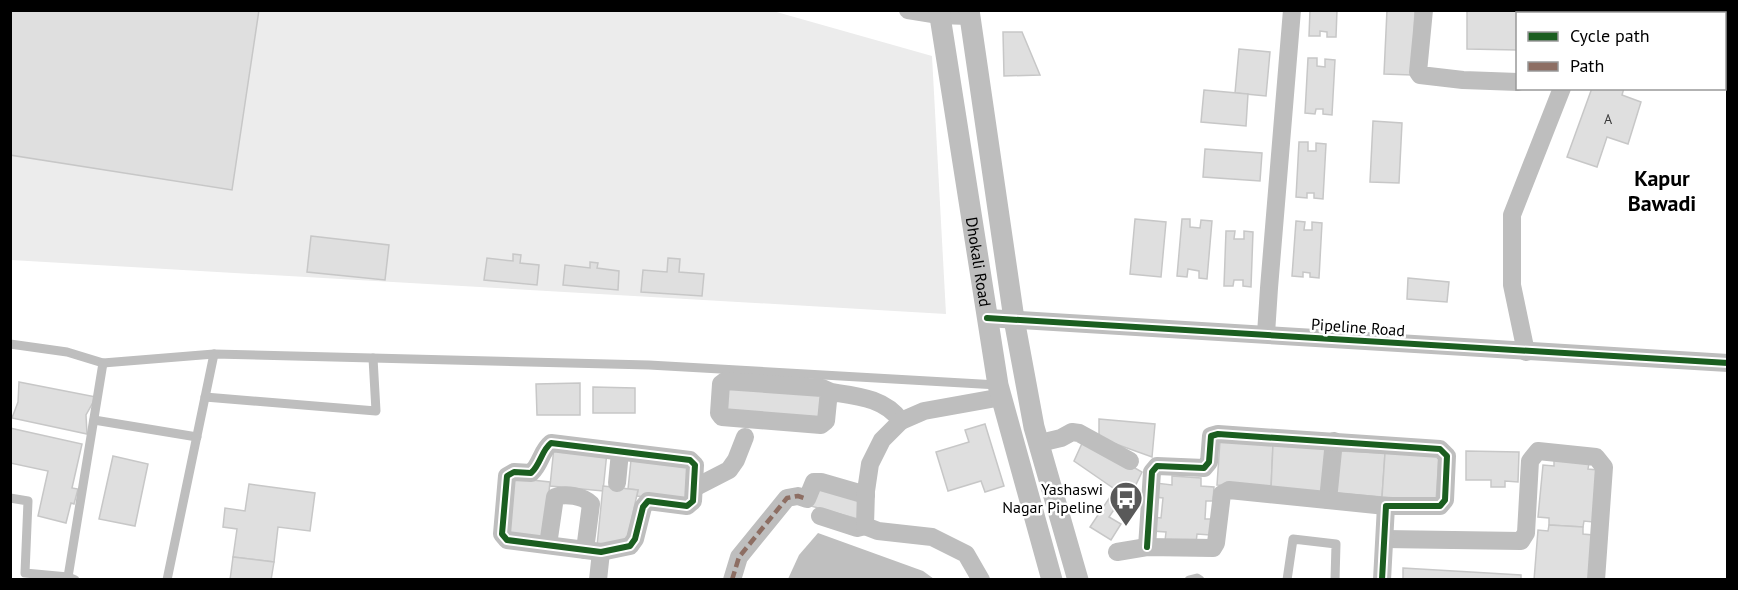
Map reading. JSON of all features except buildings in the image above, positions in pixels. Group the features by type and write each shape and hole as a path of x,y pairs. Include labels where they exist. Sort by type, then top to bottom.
{"street":[{"path":"908,10 969,13"},
{"path":"1266,334 1292,10"},
{"path":"1424,10 1418,72 1420,75 1463,80 1516,82"},
{"name":"Dhokali Road","path":"939,13 1000,391 1052,579"},
{"name":"Dhokali Road","path":"969,13 1014,319 1034,427 1078,579"},
{"path":"1526,352 1512,285 1512,215 1561,90"},
{"name":"Pipeline Road","path":"987,318 1728,363"},
{"path":"829,391 826,421 821,425 722,417 719,413 721,384 725,381 822,388 868,398 885,406 901,421"},
{"path":"865,526 870,464 882,440 901,421 924,411 1000,391"},
{"path":"1040,443 1061,438 1072,432 1079,433 1130,461"},
{"path":"1118,552 1147,546 1213,548 1216,543 1222,494 1229,490 1386,506 1440,506 1445,500 1448,456 1440,449 1218,434 1211,436 1209,462 1204,468 1157,466 1152,472 1147,546"},
{"path":"694,488 729,470 736,460 745,437"},
{"path":"1328,500 1334,441"},
{"path":"551,443 690,460 695,465 694,488 693,501 687,506 648,501 643,507 630,546 593,551 507,540 502,534 507,476 514,472 531,472 538,467 546,447 551,443"},
{"path":"1385,539 1521,541 1526,533 1530,461 1538,450 1596,457 1604,467 1596,579"},
{"path":"618,483 620,452"},
{"path":"1024,484 1050,480"},
{"path":"732,579 739,557 787,498 798,496 807,499 814,482 866,495"},
{"path":"548,545 555,497 561,495 586,499 591,504 593,551 598,579"},
{"path":"1382,579 1386,506"},
{"path":"820,516 857,528 865,526 878,531 932,537 966,554 981,579"}],"lane":[{"path":"10,344 68,352 103,363 214,354 650,365 1000,391"},
{"path":"167,579 214,354"},
{"path":"206,397 376,411 373,358"},
{"path":"10,498 28,501 25,573 71,578 103,363"},
{"path":"94,420 197,437"},
{"path":"1287,579 1293,539 1336,544 1335,579"},
{"path":"1189,579 1200,579"}],"shaded area":[{"path":"10,11 773,11 932,56 946,314 11,260"},
{"path":"818,533 923,571 934,579 788,579 799,555"}],"marked path":[{"path":"732,580 739,557 787,498 798,496 807,499"}],"cycle path":[{"path":"987,318 1728,363"},
{"path":"1147,547 1152,472 1157,466 1204,468 1209,462 1211,436 1218,434 1440,449 1447,456 1445,500 1440,506 1386,506 1382,580"},
{"path":"551,443 690,460 695,465 693,501 687,506 648,501 643,507 635,539 630,546 601,552 507,540 502,534 507,476 514,472 531,473 551,443"}],"place":[{"name":"Yashaswi Nagar Pipeline","path":"1126,527"}],"district":[{"name":"Kapur Bawadi","path":"1662,190"}]}
